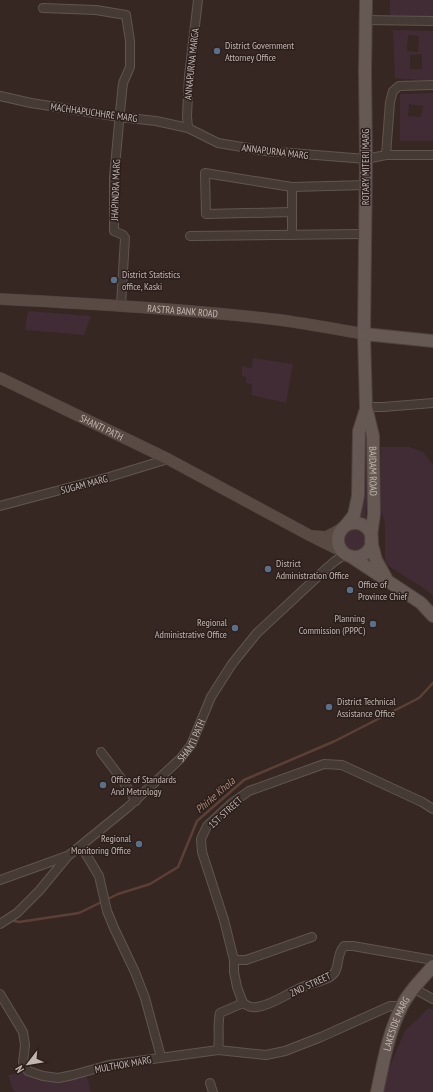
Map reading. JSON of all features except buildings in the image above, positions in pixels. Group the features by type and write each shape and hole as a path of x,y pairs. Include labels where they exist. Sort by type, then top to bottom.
{"main road":[{"name":"ROTARY MITERI MARG","path":"364,334 366,159 364,72 366,0"},
{"name":"RASTRA BANK ROAD","path":"0,299 121,305 281,320 364,334"},
{"path":"364,334 433,341"},
{"name":"BAIDAM ROAD","path":"364,334 366,407 373,436 374,514 371,538 376,560 385,576 393,585"},
{"name":"SHANTI PATH","path":"0,378 168,458 346,554"},
{"name":"BAIDAM ROAD","path":"343,527 354,514 357,507 359,431 366,407"},
{"path":"354,523 359,523 367,528 371,538 369,548 364,554 357,556 346,554 341,549 338,541 339,533 343,527 354,523"},
{"name":"SHANTI PATH","path":"309,535 326,537 343,527"},
{"name":"BAIDAM ROAD","path":"346,554 421,603 433,616"},
{"name":"LAKESIDE MARG","path":"377,1092 392,1029 401,1006 413,988 433,966"}],"street":[{"name":"ANNAPURNA MARGA","path":"188,128 187,116 189,76 198,0"},
{"path":"43,8 96,10 126,15 130,41 130,67 123,83 120,117"},
{"path":"366,20 433,21"},
{"path":"386,155 390,102 393,91 399,86 433,85"},
{"name":"MACHHAPUCHHRE MARG","path":"0,96 32,103 120,117 156,121 188,128"},
{"name":"JHAPINDRA MARG","path":"120,117 114,178 114,232 123,235 125,238 121,305"},
{"name":"ANNAPURNA MARG","path":"188,128 218,143 266,152 366,159 386,155 433,155"},
{"path":"292,212 206,214 205,173 292,187 366,185"},
{"path":"292,187 292,235"},
{"path":"190,236 365,234"},
{"path":"366,407 433,403"},
{"name":"SUGAM MARG","path":"0,506 109,477 168,458"},
{"name":"SHANTI PATH","path":"0,924 17,913 39,891 68,856 136,801 180,759 191,745 212,697 232,664 257,633 331,564 346,554"},
{"path":"101,752 136,801"},
{"name":"1ST STREET","path":"243,1003 237,987 234,972 234,960 224,920 202,852 201,839 207,826 232,803 249,791 324,764 342,765 416,799 433,809"},
{"path":"81,846 99,876 107,910 145,998 161,1057"},
{"path":"0,880 68,856"},
{"path":"234,960 246,960 312,937"},
{"name":"2ND STREET","path":"243,1003 250,1007 258,1007 334,973 338,964 339,953 344,946 352,946 433,960"},
{"path":"413,988 433,999"},
{"name":"MULTHOK MARG","path":"0,994 23,1032 25,1045 23,1062 28,1071 43,1076 58,1078 109,1065 218,1050 266,1055 285,1051 321,1037 383,1008 390,1006 401,1006"},
{"path":"218,1050 220,1039 218,1020 220,1013 243,1003"},
{"path":"210,1082 213,1092"}],"shaded area":[{"path":"390,0 433,0 433,17 390,15"},
{"path":"393,30 433,31 433,81 395,78","holes":["408,35 419,36 418,52 407,51","422,54 422,69 410,69 410,55"]},
{"path":"433,93 433,141 400,141 400,94","holes":["409,104 423,106 421,117 408,116"]},
{"path":"28,311 91,316 84,335 25,330"},
{"path":"253,358 293,364 286,403 252,395 252,384 246,383 246,377 242,376 242,366 252,368"},
{"path":"366,428 367,505 365,518 357,515 360,512 365,499"},
{"path":"381,447 409,447 423,452 433,465 433,596 386,563 385,522 381,511"},
{"path":"355,530 362,533 365,540 362,547 355,550 348,547 345,540 348,533"},
{"path":"429,1008 433,1010 433,1092 383,1092 387,1073 405,1031"},
{"path":"27,1071 41,1077 86,1074 91,1092 16,1092 13,1090 8,1075"}],"waterway":[{"name":"Phirke Khola","path":"10,920 19,922 79,913 118,894 150,884 178,867 197,821 244,780 335,741 419,698 433,683"}],"place":[{"name":"District Government Attorney Office","path":"217,51"},
{"name":"District Statistics office, Kaski","path":"114,280"},
{"name":"District Administration Office","path":"268,569"},
{"name":"Office of Province Chief","path":"350,590"},
{"name":"Planning Commission (PPPC)","path":"373,624"},
{"name":"Regional Administrative Office","path":"235,628"},
{"name":"District Technical Assistance Office","path":"329,707"},
{"name":"Office of Standards And Metrology","path":"103,785"},
{"name":"Regional Monitoring Office","path":"139,844"}]}
